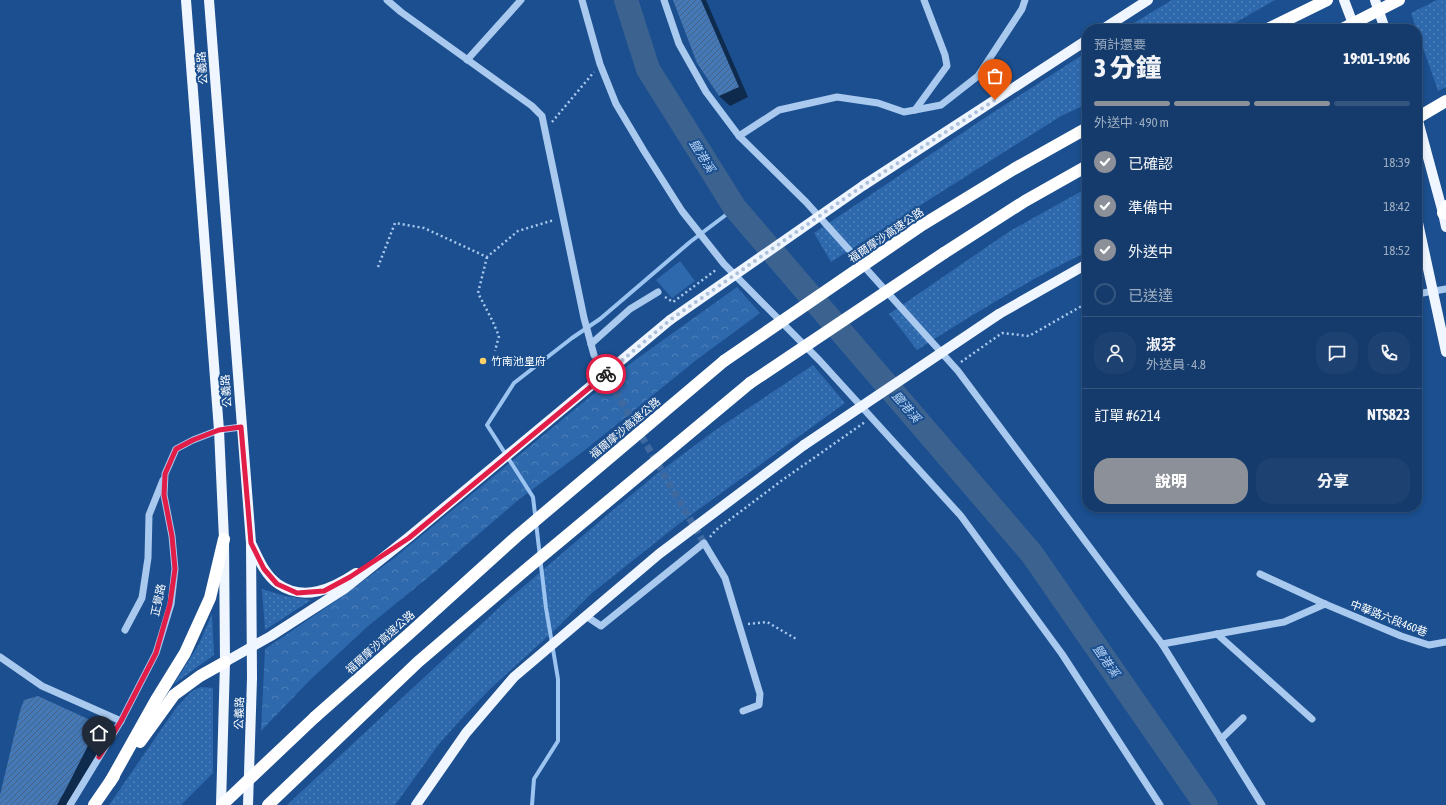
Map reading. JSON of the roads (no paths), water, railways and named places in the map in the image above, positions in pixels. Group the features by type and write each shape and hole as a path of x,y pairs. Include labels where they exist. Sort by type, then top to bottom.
{"highway":[{"path":"1278,24 1326,0"},
{"path":"1352,24 1400,0"},
{"path":"1422,115 1446,101"},
{"name":"福爾摩沙高速公路","path":"222,805 315,717 536,520 724,361 919,227 1014,169 1082,131"},
{"path":"268,805 418,662 750,383 944,253 1025,201 1082,169"},
{"path":"110,782 156,700 185,653 210,598 224,539"},
{"path":"94,805 174,695 200,676 225,662"}],"main road":[{"name":"公義路","path":"186,0 219,430 224,539 225,662 222,805"},
{"name":"公義路","path":"209,0 251,543 252,647 248,805"},
{"path":"1112,24 1148,0"},
{"path":"1344,0 1353,24"},
{"path":"1375,0 1383,24"},
{"path":"225,662 271,636 344,589 409,538 670,320 864,185 1082,43"},
{"path":"1422,134 1445,209 1446,227"},
{"path":"1422,241 1446,352"},
{"path":"416,805 466,733 514,677 659,554 804,445 999,314 1082,267"},
{"path":"251,543 264,569 277,584 297,593 324,591 350,577 409,538"}],"street":[{"path":"387,0 401,12 532,106 542,116 544,132 584,318 594,354"},
{"path":"467,60 521,0"},
{"path":"582,0 600,64 616,104 648,158 691,224 724,264 820,361 962,516 1062,654 1160,805"},
{"path":"664,0 679,44 706,92 739,136 806,202 958,371 1162,644 1262,805"},
{"path":"915,110 947,66 945,55 924,0"},
{"path":"739,136 779,110 837,97 878,104 904,112 941,105 978,76 1022,9 1025,0"},
{"path":"1422,293 1446,289"},
{"path":"591,344 630,309 658,292"},
{"name":"正覺路","path":"70,805 121,721 156,653 170,604 175,569 172,536 164,495 165,474 176,449 193,440 219,430 241,427"},
{"path":"125,630 142,598 148,558 149,515 165,474"},
{"path":"586,616 601,626 704,543 725,578 760,694 759,705 743,711"},
{"name":"中華路六段460巷","path":"1260,574 1325,604 1401,636 1429,645 1446,642"},
{"path":"1162,644 1284,622 1325,604"},
{"path":"1217,634 1312,719"},
{"path":"0,657 42,686 121,721"},
{"path":"1221,739 1243,718"}],"waterway":[{"name":"鹽港溪","path":"626,0 648,69 735,208 1032,554 1206,805"},
{"path":"532,805 534,779 558,741 558,679 546,608 533,497 487,425 514,383 572,338 600,319 690,242 735,208"}],"tunnel":[{"path":"594,355 704,543"}],"place":[{"name":"竹南池皇府","path":"483,361"}]}
